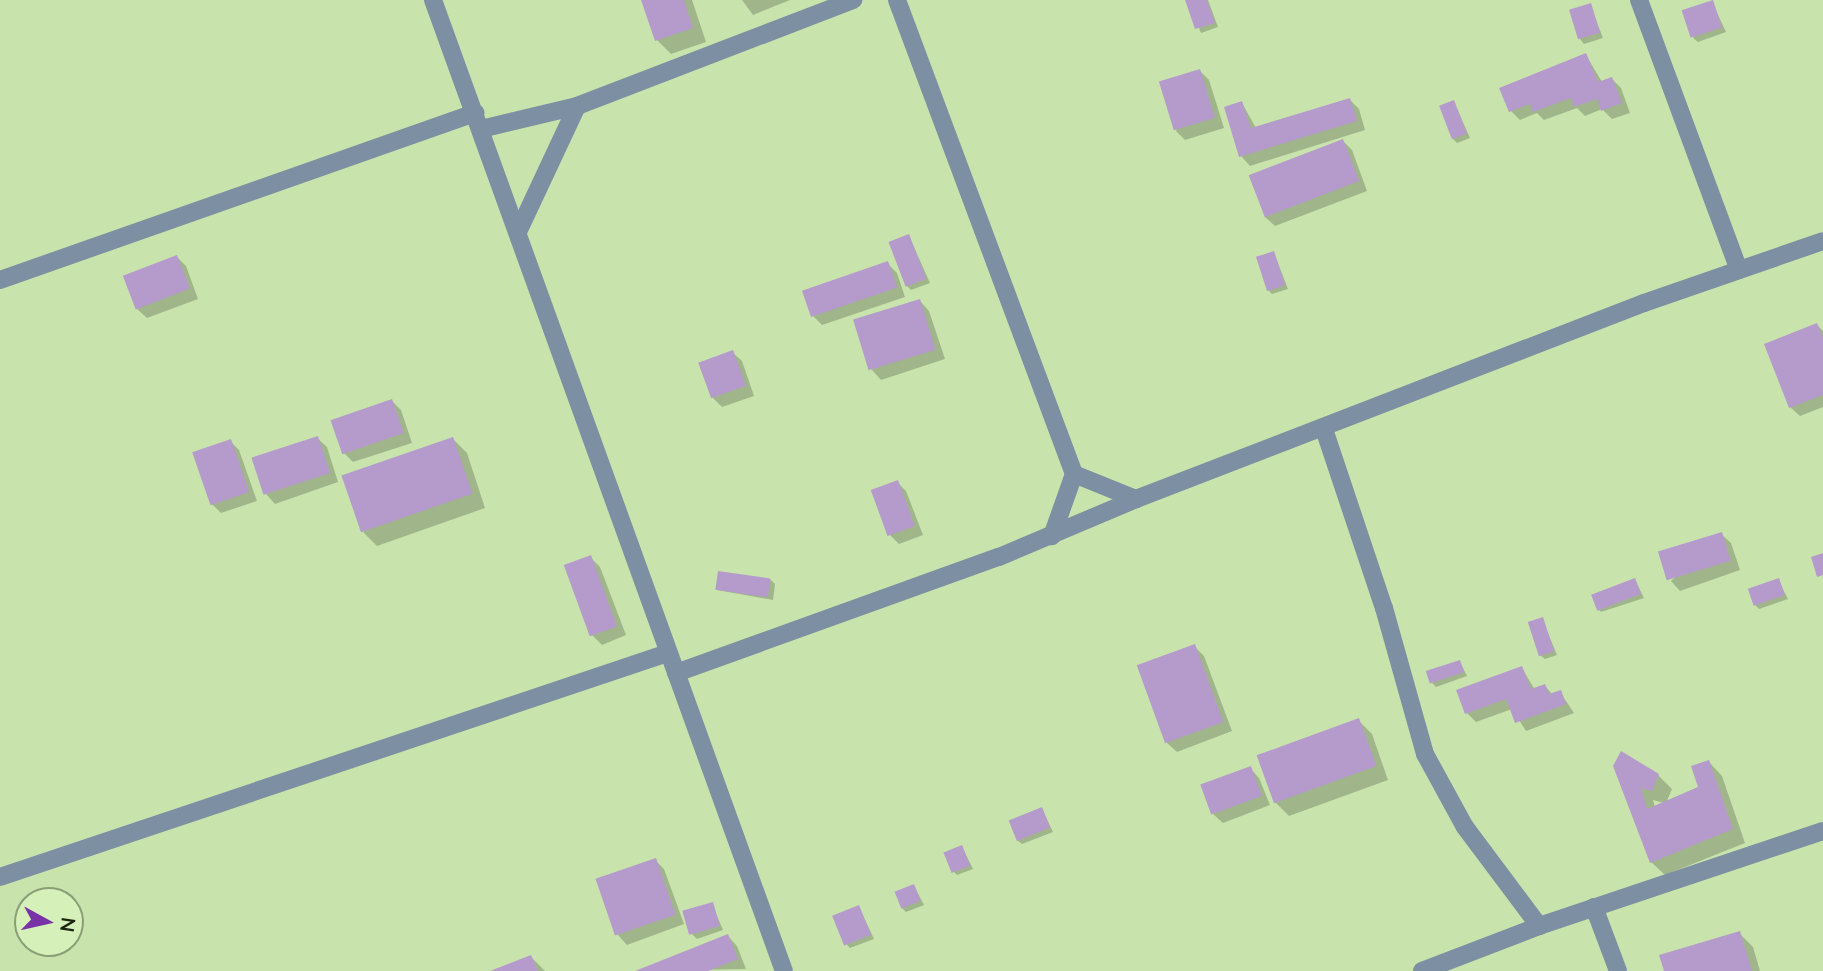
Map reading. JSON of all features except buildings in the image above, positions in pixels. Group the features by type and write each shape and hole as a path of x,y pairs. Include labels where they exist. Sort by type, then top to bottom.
{"street":[{"path":"433,0 784,971"},
{"path":"0,280 478,121 577,106 853,0"},
{"path":"897,0 1074,474 1052,536"},
{"path":"1639,0 1739,270"},
{"path":"518,232 577,106"},
{"path":"677,673 1052,536 1136,499 1739,270 1823,241"},
{"path":"1324,429 1384,608 1425,754 1465,827 1539,926"},
{"path":"1074,474 1136,499"},
{"path":"0,877 668,653"},
{"path":"1422,971 1539,926 1823,831"},
{"path":"1594,907 1618,971"}]}
